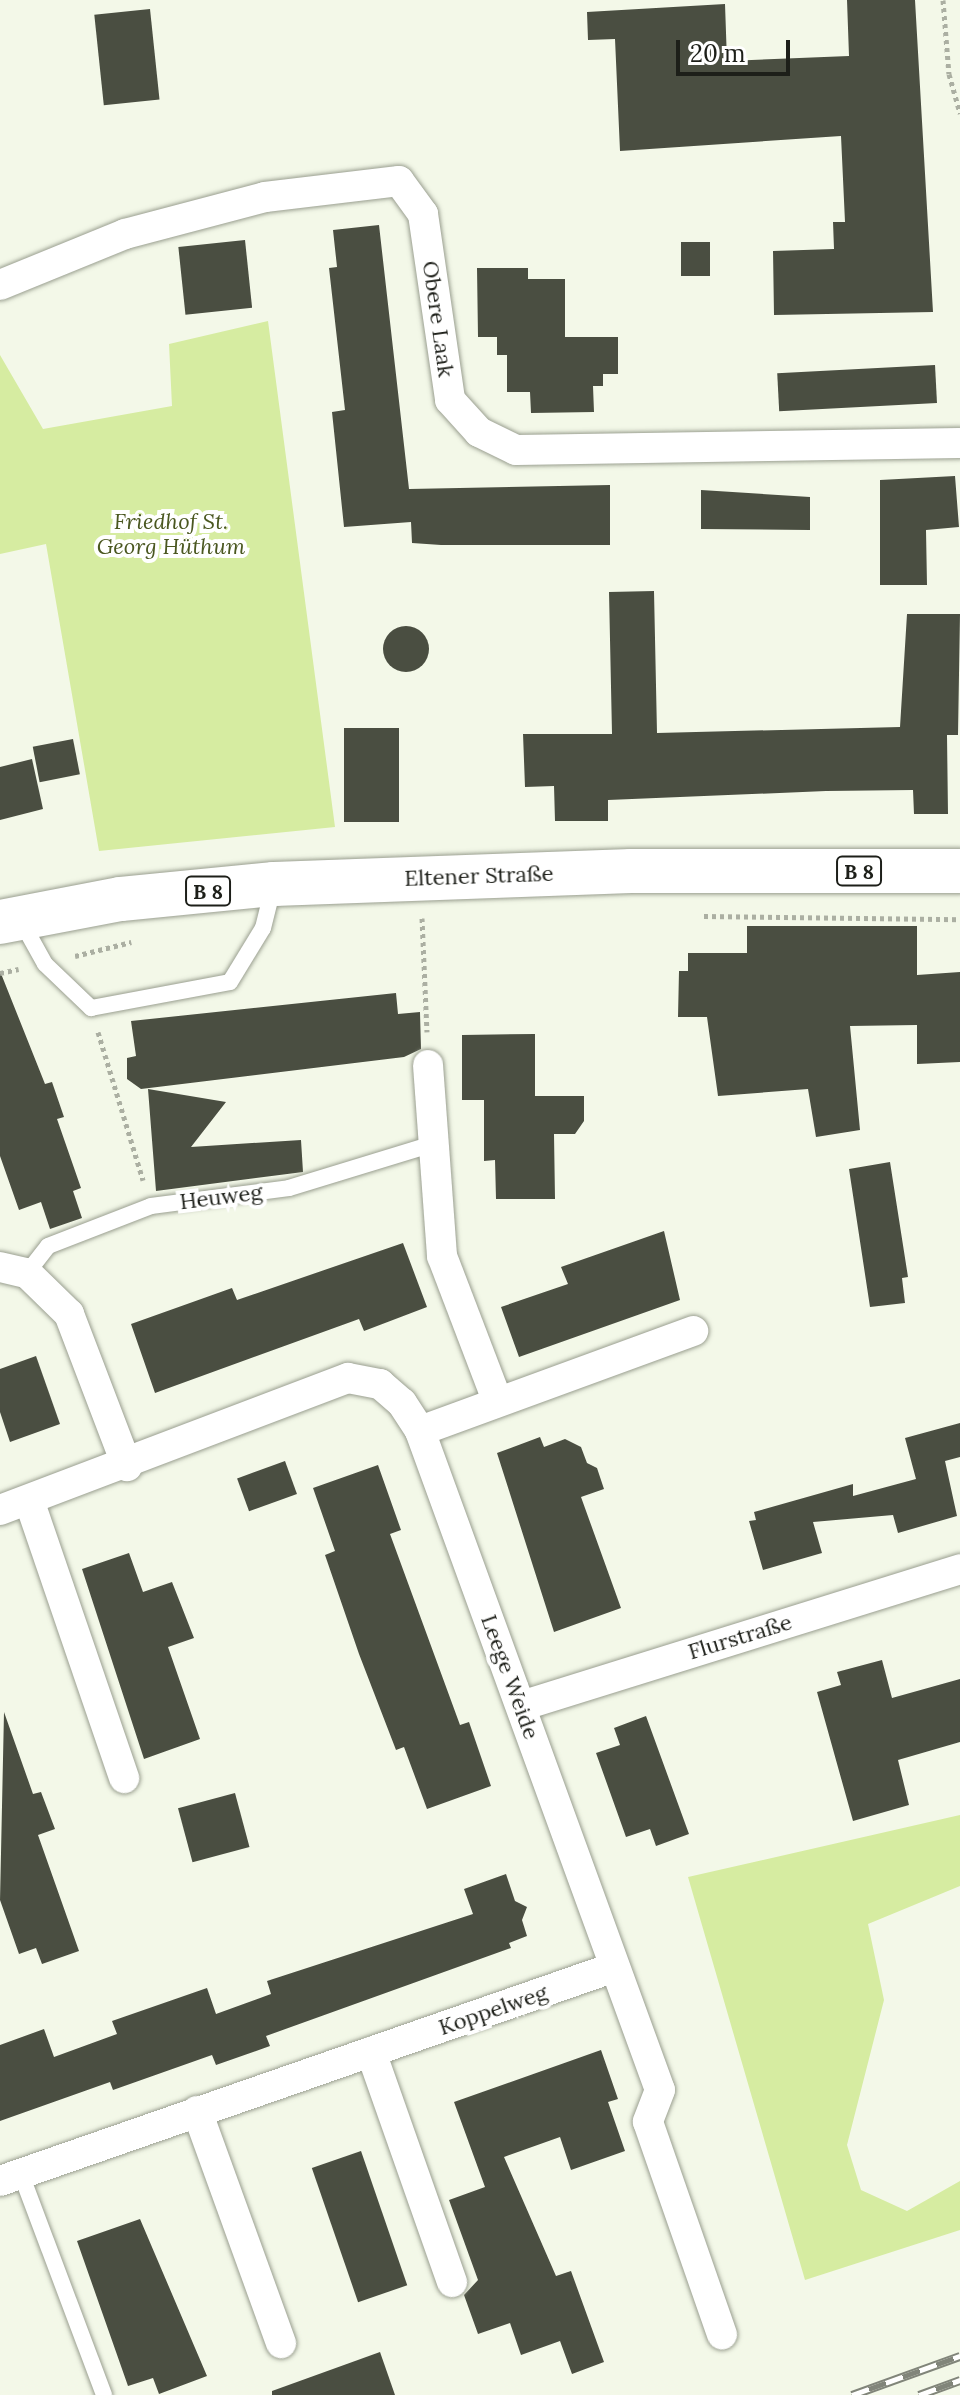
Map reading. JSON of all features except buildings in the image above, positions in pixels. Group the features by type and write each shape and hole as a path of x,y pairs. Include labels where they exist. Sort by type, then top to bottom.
{"main road":[{"name":"Eltener Straße","path":"9,920 274,884 631,871 960,871"}],"street":[{"name":"Obere Laak","path":"0,285 125,234 251,200 356,181 399,181 423,214 450,400 479,432 516,450 960,443"},
{"path":"428,1065 430,1145 442,1256 497,1400"},
{"name":"Heuweg","path":"13,1270 69,1314 127,1466"},
{"path":"420,1431 497,1400 693,1331"},
{"name":"Leege Weide","path":"0,1510 127,1466 348,1378 380,1384 402,1403 420,1431 660,2090 648,2122 722,2334"},
{"path":"29,1500 124,1778"},
{"name":"Flurstraße","path":"521,1706 960,1569"},
{"name":"Koppelweg","path":"10,2178 615,1967"},
{"path":"371,2052 452,2282"},
{"path":"197,2111 281,2343"}],"lane":[{"path":"9,920 45,964 91,1008 230,982 263,928 274,884"},
{"name":"Heuweg","path":"13,1270 48,1246 151,1206 289,1188 430,1145"},
{"path":"10,2178 104,2395"}],"path":[{"path":"943,0 949,74 960,113"},
{"path":"422,913 428,1065"},
{"path":"408,914 438,913"},
{"path":"691,916 960,919"},
{"path":"0,973 145,939"},
{"path":"91,1008 151,1206"}],"green space":[{"name":"Friedhof St. Georg Hüthum","path":"268,321 335,827 99,851 46,544 0,554 0,355 43,429 172,406 169,344"},
{"path":"960,1815 960,1886 868,1924 884,2000 847,2145 861,2190 907,2211 960,2181 960,2230 805,2280 688,1877"}],"railway":[{"path":"852,2395 960,2356"},
{"path":"919,2395 960,2380"}]}
